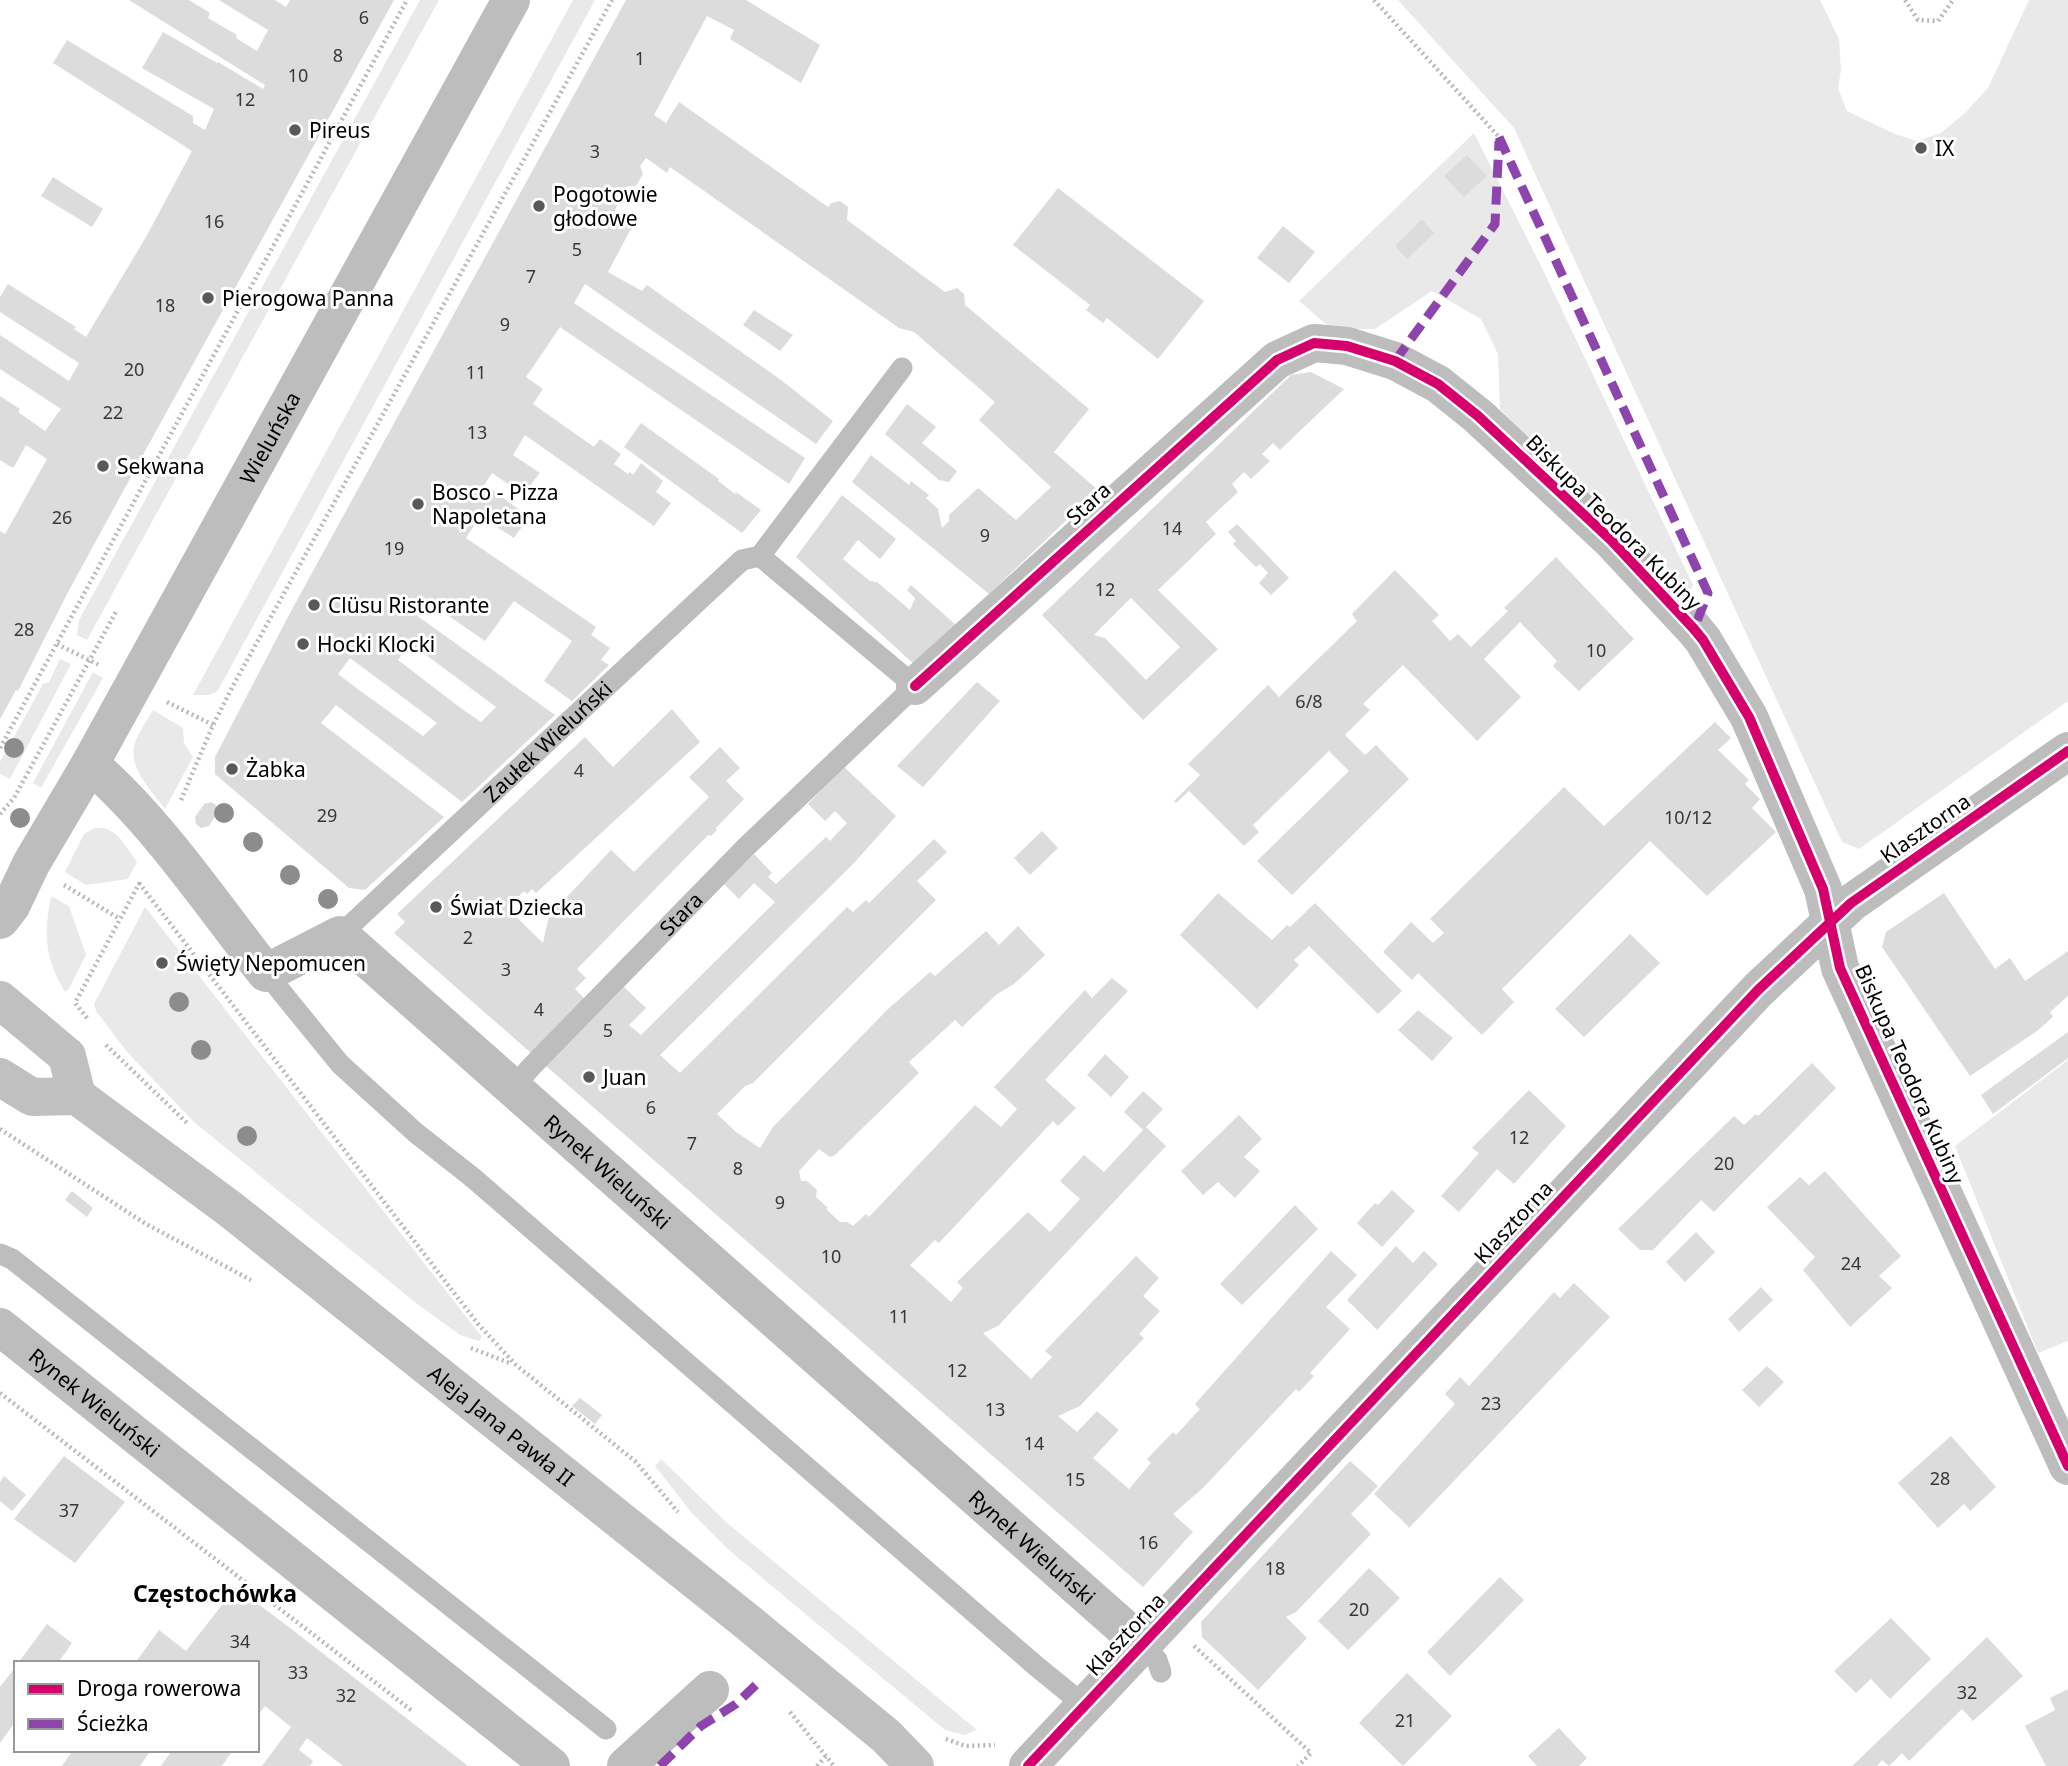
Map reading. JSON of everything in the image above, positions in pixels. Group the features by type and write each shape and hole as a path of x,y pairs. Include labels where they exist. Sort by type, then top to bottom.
{"street":[{"name":"Wieluńska","path":"0,920 29,877 511,0"},
{"name":"Biskupa Teodora Kubiny","path":"1290,353 1314,342 1347,346 1395,361 1438,384 1517,451 1611,540 1703,640 1749,717 1823,889 1840,968 2068,1466"},
{"name":"Stara","path":"915,686 1277,359 1290,353"},
{"name":"Klasztorna","path":"1038,1756 1084,1705 1152,1658 1758,990 1851,903 2068,751"},
{"path":"90,764 113,784 162,840 266,973 340,935"},
{"name":"Rynek Wieluński","path":"340,935 1152,1658"},
{"path":"0,1000 67,1056 77,1096 32,1097 0,1077"},
{"name":"Aleja Jana Pawła II","path":"77,1096 230,1209 745,1620 886,1736 915,1766"},
{"name":"Rynek Wieluński","path":"0,1327 551,1766"},
{"path":"626,1766 710,1690"}],"lane":[{"name":"Zaułek Wieluński","path":"340,935 742,560 760,556 902,368"},
{"path":"760,556 915,686"},
{"name":"Stara","path":"513,1088 746,847 915,686"},
{"path":"266,973 340,1064 406,1124 472,1177 1036,1667 1084,1705"},
{"path":"0,1254 12,1259 606,1729"}],"path":[{"path":"0,748 407,0"},
{"path":"192,778 213,725 235,682 612,0"},
{"path":"1374,0 1499,137"},
{"path":"1905,0 1917,20 1938,21 1953,0"},
{"path":"0,814 13,798 117,610"},
{"path":"94,1028 75,1003 145,872"},
{"path":"29,877 120,919"},
{"path":"139,883 478,1324 516,1365 636,1462 682,1517"},
{"path":"101,1038 195,1132"},
{"path":"0,1129 146,1224 259,1284"},
{"path":"469,1347 516,1365"},
{"path":"0,1393 418,1715"},
{"path":"1190,1638 1195,1648 1311,1753 1298,1766"},
{"path":"783,1706 834,1766"},
{"path":"937,1731 947,1740 965,1746 994,1746 1017,1737 1028,1729 1038,1756"},
{"path":"817,1766 826,1756"}],"shaded area":[{"path":"420,0 439,0 87,640 77,635 79,620"},
{"path":"573,0 595,0 217,692 193,695"},
{"path":"1398,0 1820,0 1839,39 1841,70 1838,88 1847,111 1895,134 1917,141 1941,133 1965,113 1988,88 2029,0 2068,0 2068,701 1859,849 1842,842 1514,128"},
{"path":"1474,133 1542,268 1693,585 1687,600 1500,409 1498,354 1481,319 1432,291 1375,329 1332,329 1299,301"},
{"path":"60,659 71,664 10,779 0,774 0,762 43,684 49,682"},
{"path":"93,672 103,678 41,788 33,783"},
{"path":"153,710 183,728 184,743 193,757 165,809 141,777 134,759 136,740"},
{"path":"95,828 103,828 115,834 137,862 128,879 86,885 65,872 84,834"},
{"path":"51,896 69,906 86,955 65,992 49,956 47,922"},
{"path":"145,907 482,1337 479,1341 460,1335 416,1303 194,1122 127,1052 96,1011 94,1004"},
{"path":"2068,1060 2068,1341 2038,1353 1955,1146"},
{"path":"661,1459 726,1522 977,1730 964,1735 945,1730 730,1551 691,1512 655,1466"}],"building":[{"path":"129,0 189,0 210,13 208,18 257,51 268,30 219,0 275,0 286,7 290,0 394,0 67,594 18,691 16,690 0,719 0,531 5,534 47,459 26,445 14,467 0,460 0,396 45,431 61,409 0,369 0,335 69,381 79,363 0,312 0,297 8,284 76,327 74,329 86,337 146,237 192,151 53,63 67,40 193,116 193,123 205,130 214,109 142,68 163,32 263,89 265,85"},
{"path":"626,0 746,0 820,45 801,83 730,39 734,30 707,16 654,115 666,123 679,102 828,207 831,203 840,201 848,207 847,220 945,292 957,288 964,294 965,305 1089,409 1054,452 1098,490 989,594 852,482 871,455 909,485 911,481 929,495 926,498 938,509 942,528 949,521 949,515 978,488 1016,520 1051,487 979,420 995,402 914,332 899,328 670,167 667,173 646,158 640,166 643,174 636,186 628,186 615,210 634,223 608,272 642,291 647,285 781,380 833,421 816,444 585,284 574,303 805,458 789,484 560,327 526,377 543,389 533,404 594,447 600,439 621,454 614,464 628,474 630,472 633,475 641,463 663,481 656,492 671,503 654,526 525,435 513,455 540,473 523,494 492,473 483,487 490,488 529,517 514,538 480,516 466,538 596,627 591,635 610,648 601,660 609,665 572,701 544,681 572,641 514,601 485,641 423,598 412,612 555,715 462,802 336,705 321,723 444,817 365,890 349,888 215,774 215,757 290,613","holes":["410,643 496,707 481,722 462,709 398,660","350,658 393,690 437,723 423,736 359,690 338,674"]},
{"path":"1467,155 1487,176 1464,197 1444,176"},
{"path":"53,177 103,209 92,227 41,196"},
{"path":"1058,188 1204,301 1158,359 1107,318 1103,323 1086,310 1090,305 1013,245"},
{"path":"1422,219 1434,233 1407,259 1395,246"},
{"path":"1283,226 1315,252 1289,283 1257,258"},
{"path":"754,310 793,335 780,351 743,325"},
{"path":"1311,372 1344,389 1280,450 1273,443 1262,454 1270,461 1251,479 1244,472 1232,484 1238,492 1206,522 1216,534 1158,590 1218,649 1143,720 1042,615 1291,375","holes":["1131,598 1180,647 1146,680 1105,638 1094,635"]},
{"path":"907,404 936,427 922,443 957,471 949,482 939,480 885,434"},
{"path":"641,423 719,479 718,481 735,494 736,492 761,510 742,533 624,447"},
{"path":"842,495 896,539 880,559 858,540 843,559 870,581 877,582 910,610 915,598 907,590 911,585 956,625 915,665 796,557"},
{"path":"1237,524 1289,578 1271,595 1259,583 1268,573 1260,564 1256,567 1233,544 1236,541 1228,532"},
{"path":"1556,557 1634,639 1579,691 1553,666 1557,661 1520,622 1484,659 1521,697 1477,741 1403,665 1363,704 1370,710 1345,735 1365,755 1376,745 1409,779 1292,895 1257,861 1349,771 1329,751 1253,825 1259,832 1244,846 1189,791 1176,803 1174,801 1200,775 1188,764 1268,685 1279,697 1357,621 1352,614 1395,570 1439,615 1432,621 1450,641 1458,634 1471,647 1508,611 1504,608"},
{"path":"977,682 1000,701 923,787 897,766"},
{"path":"672,709 700,742 536,893 532,889 527,894 524,891 507,908 543,943 549,916 611,850 634,872 709,797 689,777 720,747 740,768 726,781 744,799 717,830 711,836 708,835 577,969 586,978 575,989 585,999 531,1053 394,933 405,922 397,914 585,737 613,767"},
{"path":"1715,722 1731,738 1718,750 1749,780 1745,784 1760,799 1752,808 1776,832 1707,896 1650,841 1502,989 1514,1002 1482,1035 1418,973 1412,980 1383,952 1411,922 1433,943 1444,933 1430,919 1564,787 1604,826"},
{"path":"843,766 896,816 854,863 660,1055 680,1073 847,907 853,912 866,900 869,903 934,839 947,852 917,881 936,900 753,1083 745,1086 717,1114 736,1132 760,1148 773,1127 887,1010 930,972 935,976 986,931 999,945 1018,926 1045,955 962,1027 955,1020 909,1062 919,1073 835,1155 830,1157 819,1149 799,1171 801,1181 807,1181 817,1190 816,1197 828,1208 826,1209 840,1222 853,1226 866,1214 869,1217 975,1105 1001,1127 1017,1109 994,1087 1085,990 1092,998 1112,978 1128,991 1045,1080 1076,1108 1058,1126 1053,1121 939,1243 935,1240 910,1265 951,1302 963,1288 957,1282 1028,1212 1050,1232 1080,1199 1060,1181 1084,1155 1104,1172 1143,1130 1124,1112 1143,1091 1163,1109 1146,1127 1166,1146 998,1326 983,1333 1031,1379 1052,1357 1045,1351 1136,1256 1159,1278 1143,1296 1160,1311 1139,1334 1144,1338 1080,1406 1058,1416 1077,1432 1097,1411 1119,1430 1093,1458 1129,1489 1151,1463 1147,1459 1173,1432 1176,1435 1200,1409 1195,1404 1331,1251 1357,1275 1326,1307 1350,1329 1310,1373 1314,1376 1299,1392 1296,1389 1203,1488 1173,1514 1193,1532 1143,1587 546,1066 624,987 646,1008 629,1025 641,1035 775,902 754,883 739,899 724,884 754,854 772,873 768,877 776,884 826,837 830,841 847,823 835,811 825,821 808,804"},
{"path":"211,802 216,805 217,813 209,826 201,828 196,824 195,817 204,804"},
{"path":"1042,831 1058,848 1030,875 1014,858"},
{"path":"1218,893 1272,940 1315,903 1402,991 1378,1014 1309,946 1294,960 1299,965 1257,1009 1180,935"},
{"path":"1944,893 1995,969 2010,958 2025,981 2068,951 2068,996 2050,1012 2053,1017 2037,1031 1970,1076 1882,947 1886,932"},
{"path":"1630,934 1660,963 1584,1037 1555,1009"},
{"path":"1418,1010 1453,1038 1432,1061 1398,1030"},
{"path":"2068,1032 2068,1058 1993,1114 1981,1095"},
{"path":"1105,1054 1129,1077 1111,1097 1087,1075"},
{"path":"1812,1063 1836,1088 1714,1212 1701,1200 1653,1250 1640,1250 1618,1229 1734,1116 1744,1125 1756,1114 1758,1116"},
{"path":"1529,1090 1566,1126 1514,1184 1497,1169 1459,1212 1441,1196 1479,1153 1472,1148"},
{"path":"1239,1115 1262,1139 1244,1157 1260,1171 1235,1198 1218,1182 1203,1195 1181,1171"},
{"path":"1825,1171 1901,1256 1879,1276 1892,1288 1850,1327 1803,1270 1815,1257 1767,1207 1800,1177 1809,1185"},
{"path":"1392,1190 1415,1211 1382,1247 1357,1223 1375,1203 1378,1205"},
{"path":"72,1191 93,1208 87,1217 65,1200"},
{"path":"1295,1205 1318,1229 1242,1305 1220,1284"},
{"path":"1696,1232 1715,1252 1685,1282 1666,1262"},
{"path":"1396,1246 1413,1263 1424,1251 1438,1264 1377,1330 1347,1300"},
{"path":"1574,1283 1610,1317 1409,1528 1374,1494 1455,1404 1445,1394 1460,1377 1469,1386 1554,1292 1560,1298"},
{"path":"1761,1287 1773,1300 1739,1332 1728,1319"},
{"path":"1767,1366 1784,1382 1759,1407 1742,1390"},
{"path":"580,1398 602,1415 595,1424 572,1406"},
{"path":"1951,1436 1996,1487 1970,1511 1964,1504 1938,1528 1898,1483"},
{"path":"64,1456 125,1502 75,1563 14,1519"},
{"path":"1350,1461 1378,1486 1351,1514 1371,1534 1296,1612 1286,1617 1307,1638 1258,1690 1202,1637 1201,1622"},
{"path":"4,1476 26,1495 12,1511 0,1501 0,1482"},
{"path":"1369,1568 1400,1598 1348,1650 1318,1621"},
{"path":"1500,1577 1524,1600 1450,1676 1427,1652"},
{"path":"236,1587 468,1766 343,1766 307,1738 299,1750 313,1761 310,1766 262,1766 291,1727 265,1706 259,1714 259,1661 136,1661 159,1630 186,1651"},
{"path":"1891,1618 1931,1659 1890,1699 1871,1679 1856,1693 1834,1671"},
{"path":"47,1624 72,1643 59,1661 19,1661"},
{"path":"1987,1637 2023,1676 1973,1721 1962,1709 1909,1761 1902,1753 1889,1766 1882,1760 1877,1766 1852,1766"},
{"path":"14,1669 14,1724 0,1743 0,1687"},
{"path":"1407,1673 1452,1716 1403,1766 1359,1723"},
{"path":"2068,1689 2068,1766 2046,1766 2025,1726 2055,1710 2050,1698"},
{"path":"1559,1728 1587,1758 1579,1766 1537,1766 1528,1756"},
{"path":"72,1752 150,1752 140,1766 62,1766"},
{"path":"171,1752 232,1752 222,1766 161,1766"}],"marked path":[{"path":"1499,137 1708,593 1694,629"},
{"path":"1395,361 1495,224 1499,141"},
{"path":"660,1766 701,1726 736,1704 759,1682"}],"cycle path":[{"path":"915,686 1277,360 1314,343 1347,346 1395,361 1438,384 1478,416 1611,540 1703,640 1749,717 1823,889 1840,968 2068,1466"},
{"path":"1028,1766 1758,990 1851,903 2068,751"}],"place":[{"name":"Pireus","path":"295,130"},
{"name":"IX","path":"1921,148"},
{"name":"Pogotowie głodowe","path":"539,206"},
{"name":"Pierogowa Panna","path":"208,298"},
{"name":"Sekwana","path":"103,466"},
{"name":"Bosco - Pizza Napoletana","path":"418,504"},
{"name":"Clüsu Ristorante","path":"314,605"},
{"name":"Hocki Klocki","path":"303,644"},
{"name":"Żabka","path":"232,769"},
{"name":"Świat Dziecka","path":"436,907"},
{"name":"Święty Nepomucen","path":"162,963"},
{"name":"Juan","path":"589,1077"}],"district":[{"name":"Częstochówka","path":"215,1593"}]}
